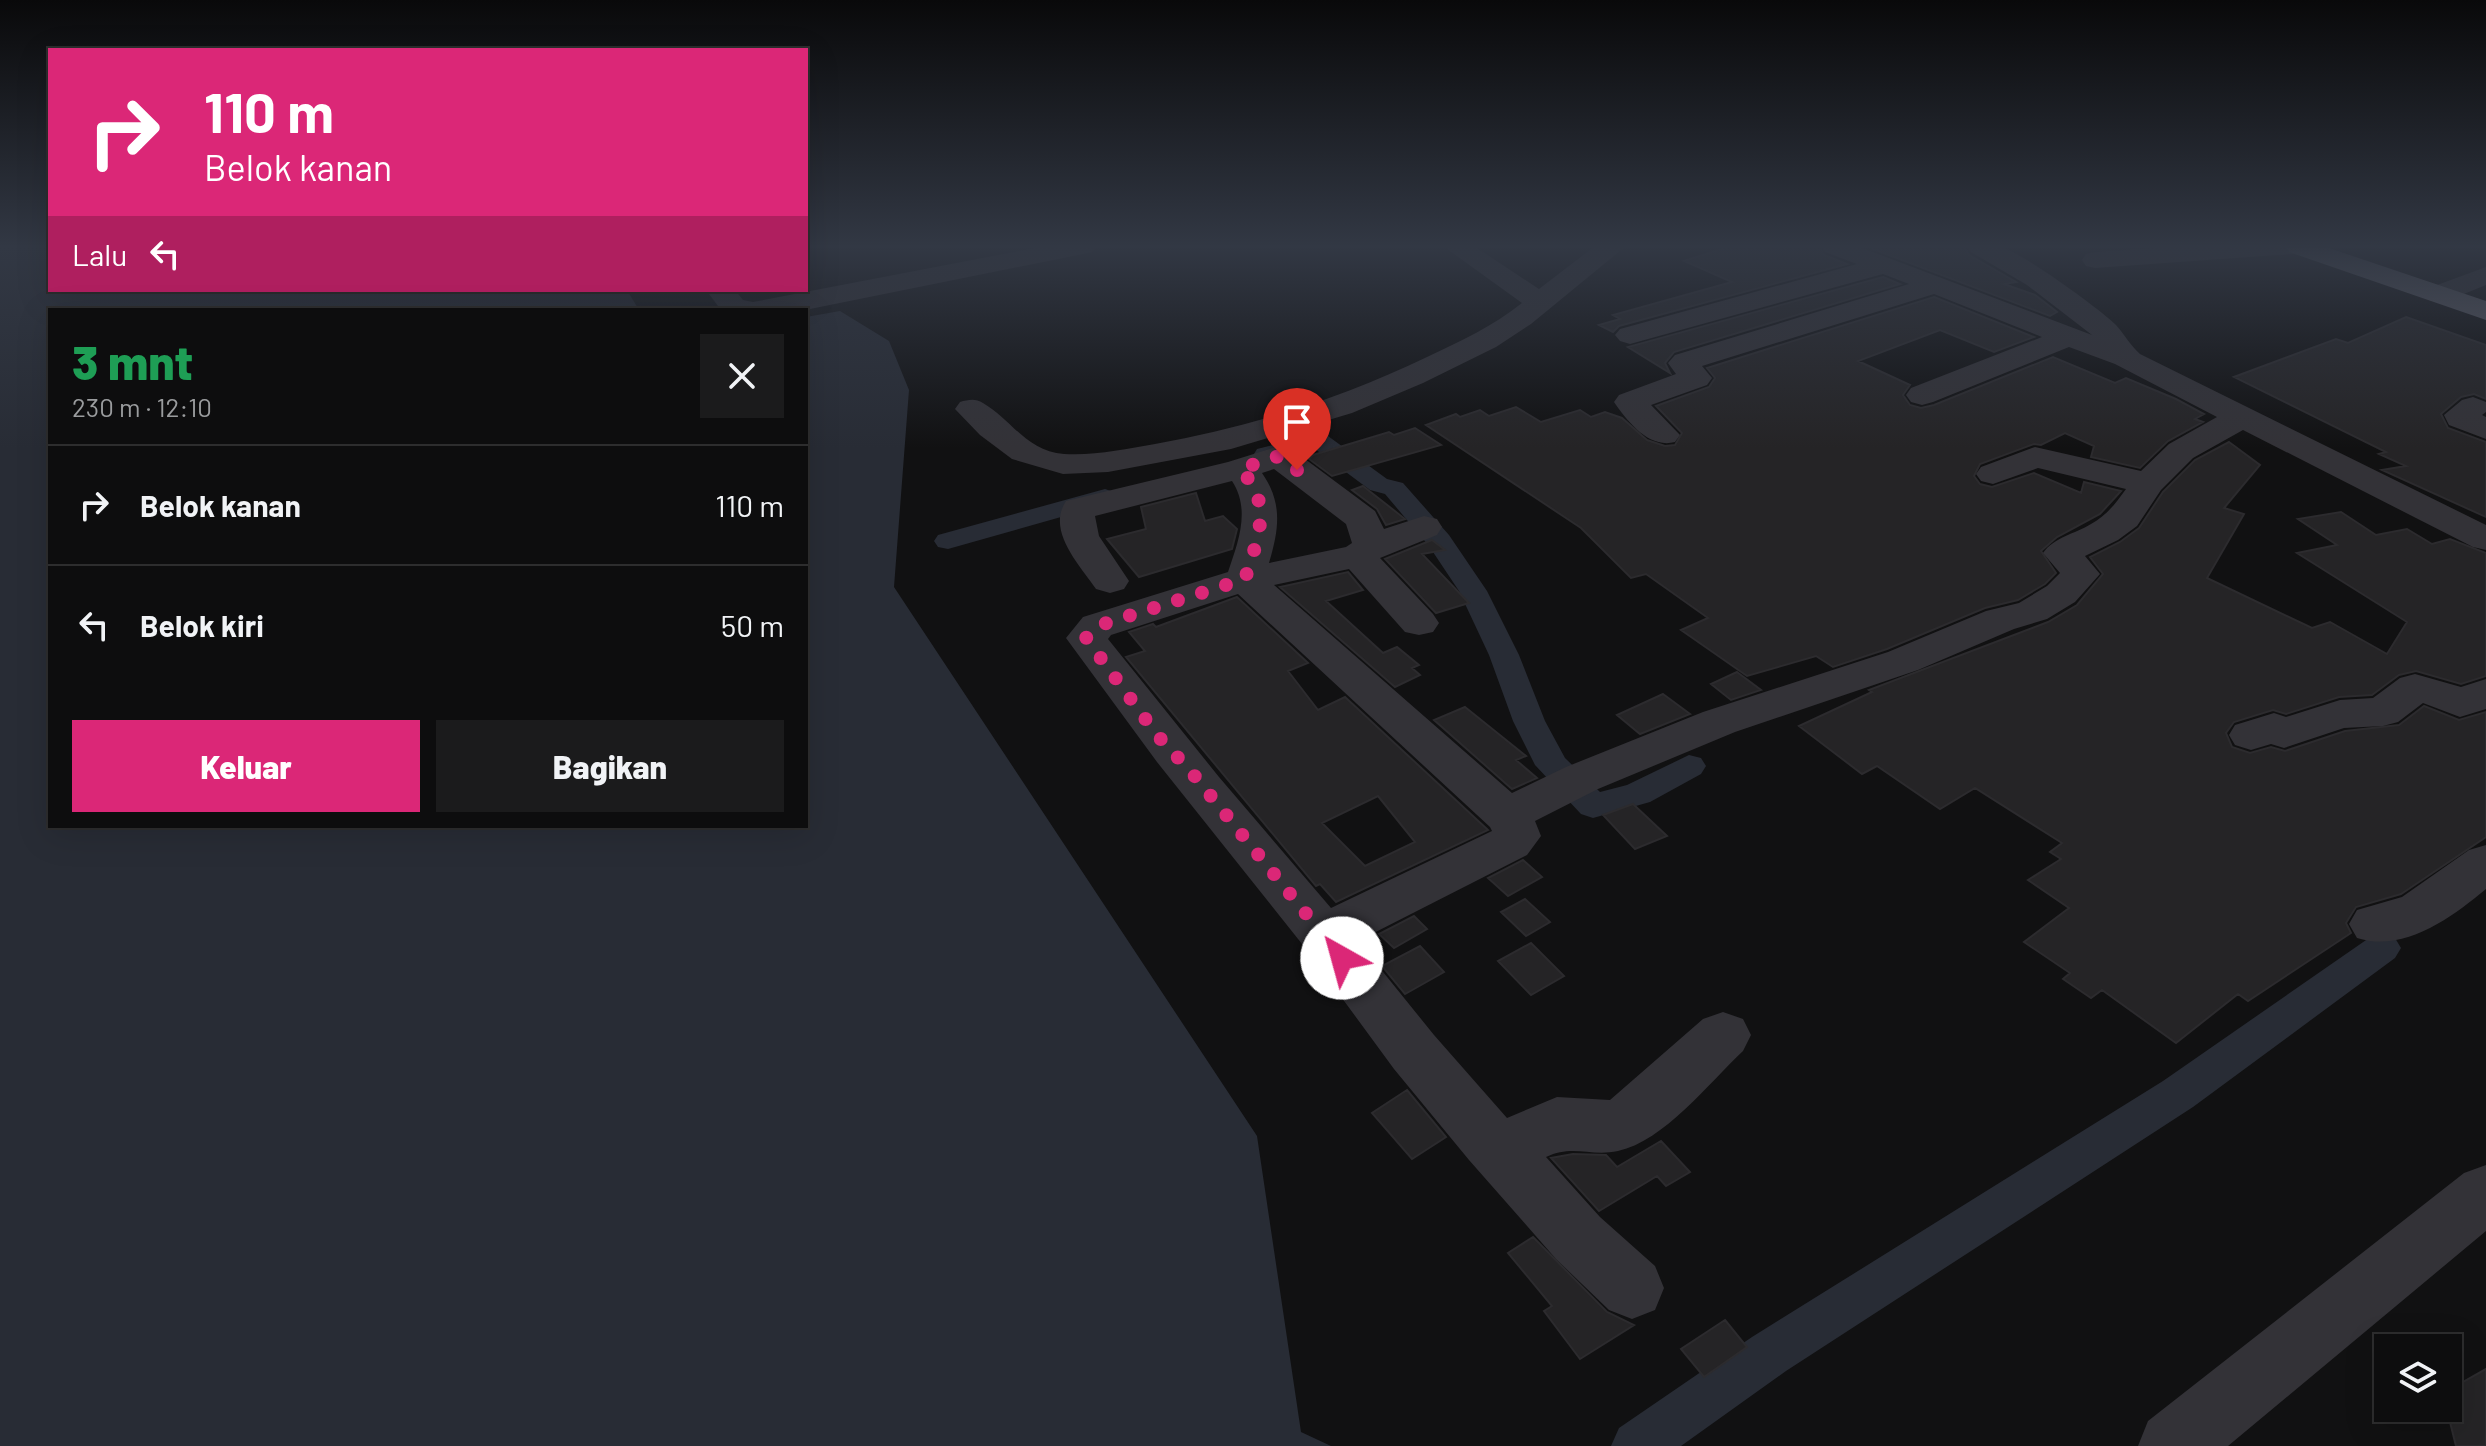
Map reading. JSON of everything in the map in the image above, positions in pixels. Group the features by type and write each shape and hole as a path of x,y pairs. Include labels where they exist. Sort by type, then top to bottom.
{"street":[{"path":"971,409 1003,440 1025,454 1062,464 1204,446 1332,412 1396,385 1506,329 1526,313"},
{"path":"1630,335 1709,313"},
{"path":"1663,435 1630,402 1696,378 1683,363 1842,313"},
{"path":"2008,313 2129,360 2486,539"},
{"path":"2084,313 2106,332 2111,344 2129,360"},
{"path":"1922,395 2068,337"},
{"path":"1507,815 1568,785 1719,722 1903,661 2000,620 2033,611 2061,594 2081,574 2062,553 2105,532 2124,518 2148,483 2181,451 2243,416"},
{"path":"1110,581 1077,527 1079,509 1240,469 1392,420"},
{"path":"1279,456 1362,519 1365,551 1419,623"},
{"path":"1993,474 2035,457 2148,483"},
{"path":"1240,469 1259,492 1262,508 1245,579"},
{"path":"1424,527 1365,551 1245,579 1097,626 1086,638 1158,736 1193,774 1324,935 1414,1052 1578,1238 1632,1288"},
{"path":"1245,579 1507,815 1516,829 1517,836 1510,843 1324,935"},
{"path":"2251,735 2274,728 2284,733 2340,714 2383,712 2415,688 2433,691 2460,703 2486,693"},
{"path":"2375,924 2395,923 2426,908 2486,863"},
{"path":"1501,1150 1557,1123 1601,1127 1619,1125 1638,1114 1723,1035"},
{"path":"2173,1446 2486,1193"}],"shaded area":[{"path":"0,313 48,313 48,828 808,828 808,317 844,313 889,341 909,390 894,587 1257,1136 1301,1432 1331,1446 0,1446"}],"building":[{"path":"1665,313 1619,326 1613,332 1599,325 1620,319 1613,315"},
{"path":"1750,313 1802,313 1674,352 1665,363 1670,373 1628,347"},
{"path":"1881,313 1975,313 2034,337 1994,352 1940,330 1858,361 1910,385 1903,395 1910,405 1921,408 2053,357 2115,383 2126,378 2204,414 2195,419 2203,422 2168,441 2140,468 2091,457 2094,446 2065,433 2041,445 2034,444 1980,464 1974,476 1980,484 1992,487 2034,473 2081,493 2084,482 2121,491 2100,514 2057,537 2041,551 2056,573 2045,584 2018,600 1985,608 1887,649 1833,667 1816,656 1747,676 1681,630 1708,618 1646,574 1631,578 1581,528 1426,425 1456,414 1460,417 1480,410 1489,416 1516,407 1541,422 1580,410 1591,417 1605,412 1622,418 1647,440 1665,446 1675,445 1682,433 1656,406 1709,387 1715,378 1707,368"},
{"path":"2406,317 2486,345 2486,399 2474,394 2461,397 2441,414 2448,428 2486,442 2486,517 2382,470 2406,466 2379,454 2386,452 2234,377 2336,339 2348,343"},
{"path":"1415,428 1441,445 1332,476 1309,459 1313,455 1389,432 1394,435"},
{"path":"2229,442 2260,465 2224,508 2244,514 2207,578 2312,628 2330,622 2387,654 2407,622 2297,553 2337,545 2298,519 2341,512 2376,535 2407,529 2432,544 2450,539 2486,553 2486,676 2461,684 2416,671 2399,675 2372,695 2339,697 2286,714 2273,710 2234,722 2226,733 2232,747 2250,753 2271,747 2285,751 2345,731 2399,725 2424,706 2459,720 2486,712 2486,837 2401,894 2356,907 2346,923 2351,933 2248,1001 2238,994 2176,1043 2102,990 2091,998 2063,979 2070,973 2024,942 2069,908 2028,880 2061,859 2050,852 2062,843 1975,788 1940,809 1877,766 1862,774 1799,726 1872,692 1869,690 2048,622 2077,605 2103,574 2090,557 2139,528 2163,492 2195,460"},
{"path":"1363,486 1405,519 1386,525 1377,509 1352,490"},
{"path":"1196,493 1205,521 1223,516 1237,529 1232,549 1139,577 1107,539 1146,529 1141,507"},
{"path":"1432,540 1445,550 1422,554 1469,603 1436,613 1385,559"},
{"path":"1348,572 1363,590 1326,601 1383,653 1397,647 1419,665 1412,668 1420,675 1395,687 1280,587"},
{"path":"1237,597 1308,663 1288,671 1318,710 1345,697 1488,830 1336,902 1320,884 1316,886 1126,657 1145,651 1129,632 1153,624 1156,627","holes":["1378,796 1415,842 1365,866 1322,823"]},
{"path":"1737,672 1761,690 1731,700 1711,684"},
{"path":"1663,694 1690,714 1640,734 1617,715"},
{"path":"1465,707 1526,756 1516,760 1537,778 1512,789 1434,720"},
{"path":"1633,804 1667,836 1635,849 1603,815"},
{"path":"1523,860 1542,877 1508,896 1488,878"},
{"path":"1525,899 1550,922 1526,936 1501,912"},
{"path":"1414,916 1427,929 1394,948 1379,934"},
{"path":"1531,943 1564,976 1531,995 1498,961"},
{"path":"1420,946 1444,972 1405,994 1382,966"},
{"path":"1407,1090 1446,1137 1412,1159 1372,1113"},
{"path":"1661,1141 1690,1172 1666,1186 1657,1176 1599,1211 1551,1158 1573,1154 1606,1155 1617,1167"},
{"path":"1533,1237 1607,1312 1634,1325 1580,1359 1544,1311 1552,1306 1508,1253"},
{"path":"1725,1320 1747,1347 1704,1377 1681,1349"},
{"path":"2486,1369 2486,1446 2456,1446 2450,1422 2462,1422 2462,1383"}],"waterway":[{"path":"1266,454 1319,441 1379,485 1394,488 1439,541 1473,591 1504,655 1529,721 1552,765 1593,806 1638,794 1689,766"},
{"path":"948,541 1105,497"},
{"path":"1637,1446 1769,1354 2178,1094 2382,948"}],"route":[{"path":"1297,470 1279,456 1240,469 1259,492 1262,508 1245,579 1097,626 1086,638 1158,736 1193,774 1342,958"}]}
